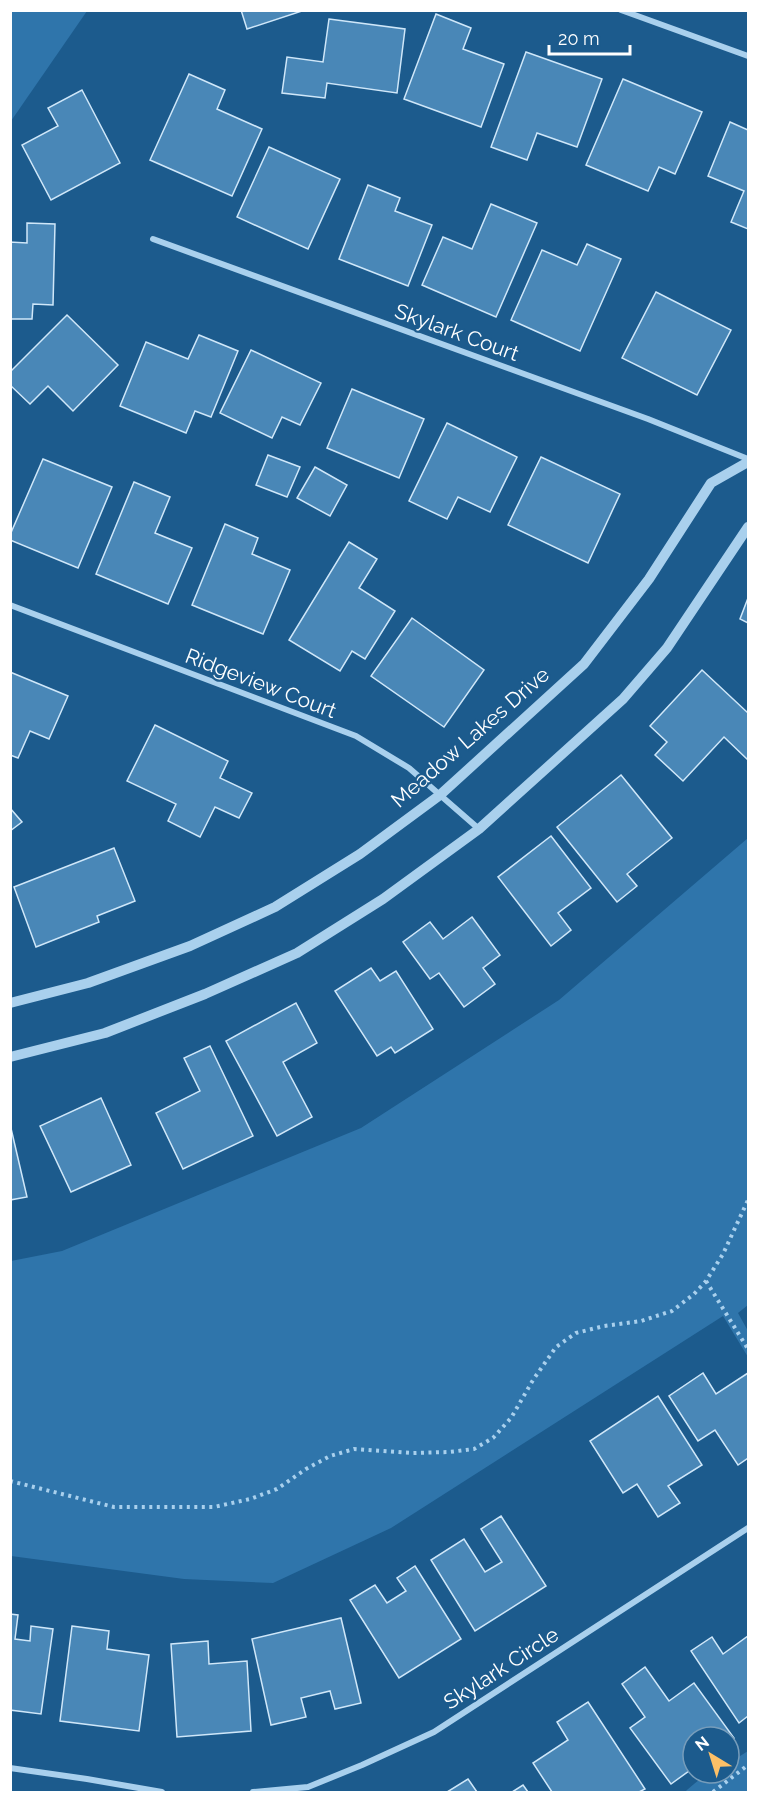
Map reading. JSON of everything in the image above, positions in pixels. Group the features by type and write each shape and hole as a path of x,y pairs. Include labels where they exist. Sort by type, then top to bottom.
{"street":[{"path":"621,10 748,56"},
{"name":"Skylark Court","path":"153,239 637,415 748,461"},
{"name":"Meadow Lakes Drive","path":"10,1003 98,980 190,946 275,907 360,854 440,795 584,664 649,579 711,483 748,461"},
{"path":"10,1057 105,1033 205,994 297,953 383,899 479,829 623,699 667,648 748,527"},
{"name":"Ridgeview Court","path":"10,605 356,736 409,768 479,829"},
{"name":"Skylark Circle","path":"253,1792 308,1787 434,1732 748,1528"},
{"path":"10,1768 162,1792"}],"path":[{"path":"10,1481 114,1507 214,1507 249,1499 277,1489 330,1456 354,1449 412,1453 474,1449 493,1438 511,1418 556,1347 576,1334 604,1326 642,1321 672,1311 694,1294 706,1281 723,1254 748,1200"},
{"path":"706,1281 748,1348"},
{"path":"713,1792 748,1765"}],"shaded area":[{"path":"10,11 87,11 11,121"},
{"path":"748,838 748,1305 738,1313 748,1331 748,1357 723,1316 391,1528 273,1583 184,1579 11,1556 11,1261 62,1251 361,1128 559,1000"},
{"path":"748,1751 748,1792 685,1792 694,1785 741,1785 741,1755"}],"building":[{"path":"241,10 302,10 302,11 247,29"},
{"path":"436,14 471,28 463,49 504,64 481,127 404,99"},
{"path":"329,19 405,29 397,93 327,83 325,98 282,93 287,57 323,62"},
{"path":"526,52 602,79 577,147 537,133 527,160 491,147"},
{"path":"189,74 225,90 217,109 262,129 232,196 150,160"},
{"path":"623,79 702,112 675,174 659,167 648,191 586,165"},
{"path":"82,90 120,163 51,200 22,145 58,126 48,108"},
{"path":"730,122 748,130 748,229 731,222 744,191 708,176"},
{"path":"269,147 340,179 308,249 237,217"},
{"path":"368,185 400,198 395,211 432,225 408,286 339,259"},
{"path":"491,204 537,223 496,317 422,285 443,237 472,249"},
{"path":"27,223 55,224 53,305 33,304 32,319 10,319 10,242 27,243"},
{"path":"587,244 621,259 580,351 511,320 542,250 577,265"},
{"path":"656,292 731,330 697,395 622,358"},
{"path":"67,315 118,365 73,411 48,386 30,404 10,385 10,372"},
{"path":"199,335 238,351 211,417 195,411 186,433 120,406 146,342 188,359"},
{"path":"251,350 321,383 300,425 282,417 272,438 220,413"},
{"path":"352,389 424,419 399,478 327,448"},
{"path":"447,423 517,457 490,512 458,497 447,519 409,501"},
{"path":"268,455 300,467 287,497 256,485"},
{"path":"541,457 620,494 588,563 508,525"},
{"path":"43,459 112,487 78,568 10,540 10,535"},
{"path":"315,467 347,485 330,516 297,498"},
{"path":"134,482 170,497 155,533 192,548 168,604 96,574"},
{"path":"225,524 258,538 252,554 290,570 263,634 192,605"},
{"path":"349,542 377,559 359,588 395,611 365,659 352,651 340,671 289,640"},
{"path":"748,598 748,623 740,619"},
{"path":"412,618 484,670 444,727 371,676"},
{"path":"702,670 748,713 748,760 724,737 683,781 655,755 667,742 650,726"},
{"path":"10,672 68,696 49,739 30,731 18,758 10,755"},
{"path":"155,725 228,761 220,778 252,793 239,818 215,807 200,837 168,821 176,804 127,781"},
{"path":"621,775 672,838 627,874 637,886 617,902 557,827"},
{"path":"10,808 22,822 10,831"},
{"path":"551,836 591,888 558,913 571,930 551,946 498,877"},
{"path":"114,848 135,901 97,916 99,922 36,947 14,887"},
{"path":"472,917 500,955 483,968 495,984 464,1007 439,973 430,979 403,942 430,922 443,939"},
{"path":"371,968 380,981 396,971 433,1029 395,1053 391,1047 377,1056 335,991"},
{"path":"296,1003 317,1043 283,1062 312,1117 277,1136 226,1041"},
{"path":"210,1046 253,1136 183,1169 156,1113 200,1091 184,1058"},
{"path":"101,1098 131,1165 71,1192 40,1126"},
{"path":"10,1124 27,1197 10,1200"},
{"path":"703,1373 716,1394 748,1373 748,1458 738,1465 715,1430 698,1441 669,1396"},
{"path":"658,1396 702,1465 668,1486 680,1503 658,1517 637,1484 623,1493 590,1441"},
{"path":"501,1516 546,1586 475,1631 431,1560 464,1539 485,1572 502,1562 481,1529"},
{"path":"415,1566 461,1639 399,1678 350,1600 375,1585 387,1603 406,1591 397,1578"},
{"path":"10,1614 18,1615 15,1639 30,1641 31,1626 53,1629 41,1714 10,1710"},
{"path":"341,1618 361,1703 335,1709 330,1691 301,1698 306,1717 271,1725 252,1639"},
{"path":"72,1626 109,1631 107,1649 149,1655 139,1731 60,1721"},
{"path":"748,1636 748,1716 739,1723 691,1651 712,1637 723,1654"},
{"path":"208,1641 209,1664 247,1661 251,1731 177,1737 171,1644"},
{"path":"645,1667 669,1701 694,1683 725,1725 681,1725 681,1777 671,1784 630,1728 645,1717 622,1684"},
{"path":"588,1702 645,1789 639,1792 552,1792 533,1763 568,1740 557,1722"},
{"path":"468,1779 477,1792 447,1792"},
{"path":"523,1785 528,1792 512,1792"}]}
